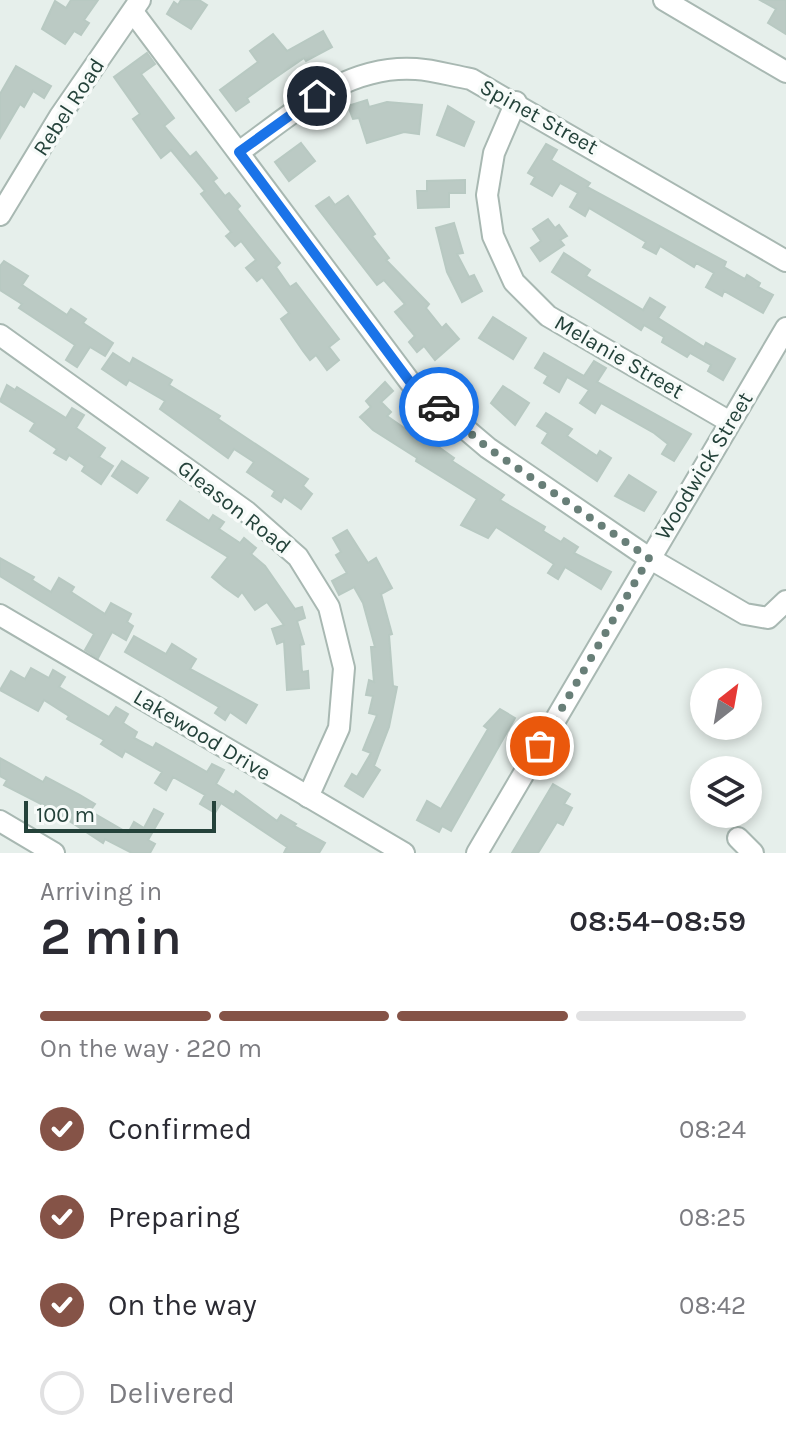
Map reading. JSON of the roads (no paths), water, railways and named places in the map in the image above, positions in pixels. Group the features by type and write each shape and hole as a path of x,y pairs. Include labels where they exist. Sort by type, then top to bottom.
{"street":[{"path":"664,0 786,72"},
{"path":"137,6 239,152 410,382 488,448 649,558 745,614 768,618 786,601"},
{"name":"Rebel Road","path":"0,215 60,116 137,6"},
{"name":"Spinet Street","path":"239,152 317,96 361,74 415,69 471,79 516,102 786,261"},
{"name":"Melanie Street","path":"516,102 494,153 487,195 493,236 514,282 548,316 730,422"},
{"name":"Woodwick Street","path":"477,853 786,328"},
{"name":"Gleason Road","path":"0,335 247,512 298,557 329,607 344,668 339,728 308,797"},
{"name":"Lakewood Drive","path":"0,615 404,853"},
{"path":"0,821 52,853"}]}
